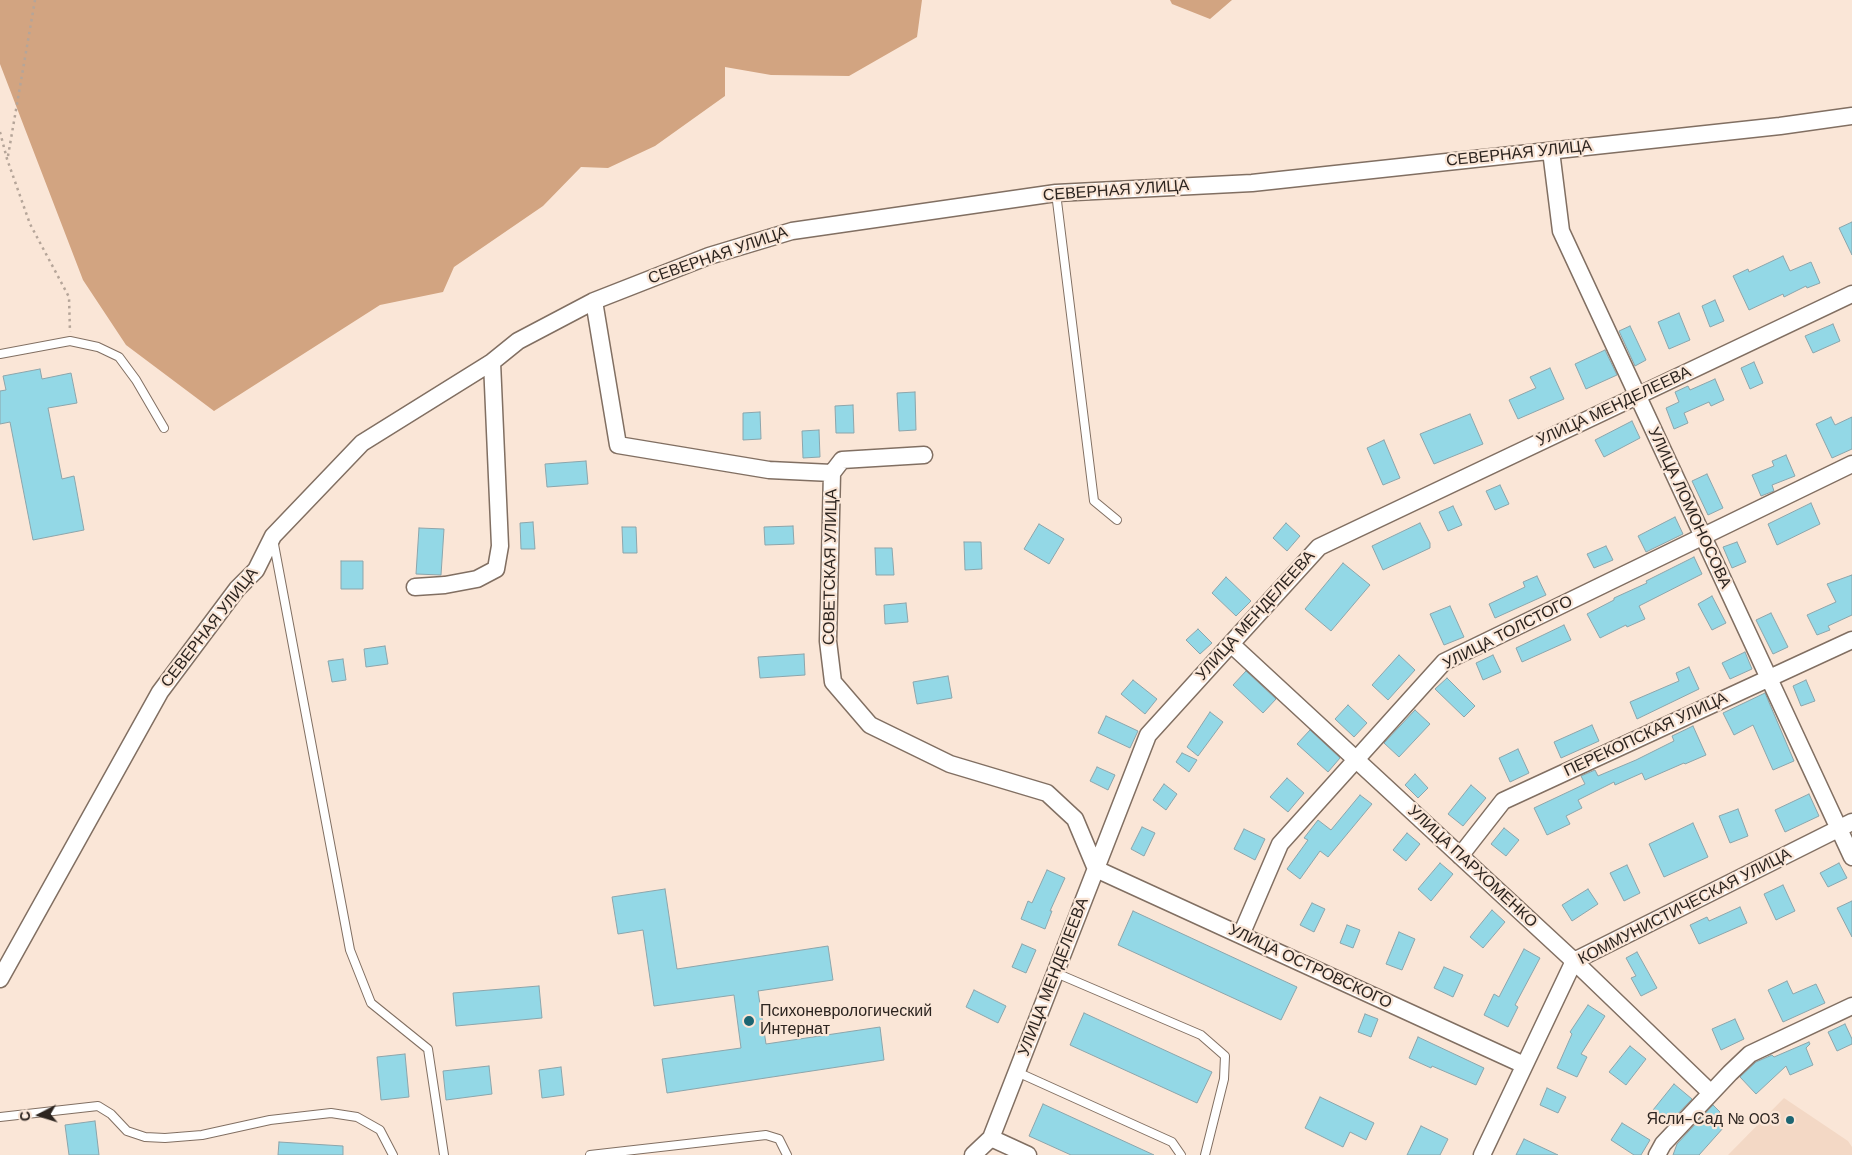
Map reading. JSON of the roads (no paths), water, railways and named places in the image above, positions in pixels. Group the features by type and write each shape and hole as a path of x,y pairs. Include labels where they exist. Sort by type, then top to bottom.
{"street":[{"name":"СЕВЕРНАЯ УЛИЦА","path":"0,979 160,692 237,589 256,570 273,536 362,443 492,362 518,340 594,300 709,256 792,231 1056,193 1252,183 1780,126 1852,116"},
{"name":"УЛИЦА ЛОМОНОСОВА","path":"1551,151 1560,231 1768,678 1845,825 1852,857"},
{"name":"УЛИЦА МЕНДЕЛЕЕВА","path":"991,1138 1148,736 1319,547 1852,294"},
{"name":"СОВЕТСКАЯ УЛИЦА","path":"594,300 618,445 769,470 832,473"},
{"path":"415,587 445,585 478,579 496,569 500,546 492,362"},
{"name":"СОВЕТСКАЯ УЛИЦА","path":"924,455 842,460 832,473 828,641 833,682 870,725 950,764 1047,793 1075,819 1096,869"},
{"name":"УЛИЦА ТОЛСТОГО","path":"1240,935 1280,844 1444,662 1852,464"},
{"name":"ПЕРЕКОПСКАЯ УЛИЦА","path":"1460,856 1502,801 1852,640"},
{"name":"УЛИЦА ПАРХОМЕНКО","path":"1231,644 1574,961 1711,1094"},
{"name":"КОММУНИСТИЧЕСКАЯ УЛИЦА","path":"1482,1155 1574,961 1845,825"},
{"name":"УЛИЦА ОСТРОВСКОГО","path":"1096,869 1524,1065"},
{"path":"1657,1155 1663,1144 1750,1054 1852,1006"},
{"path":"973,1155 991,1138 1028,1155"}],"lane":[{"path":"1056,193 1094,501 1117,520"},
{"path":"0,354 70,341 98,347 119,358 136,380 164,428"},
{"path":"273,536 350,950 371,1003 428,1049 444,1155"},
{"path":"1056,973 1201,1035 1224,1056 1224,1079 1205,1155"},
{"path":"1017,1072 1172,1142 1181,1155"},
{"path":"0,1117 98,1106 111,1114 127,1131 145,1137 165,1138 202,1135 270,1120 331,1113 357,1117 380,1130 393,1155"},
{"path":"590,1155 766,1135 779,1139 787,1155"}],"place":[{"name":"Психоневрологический Интернат","path":"749,1021"},
{"name":"Ясли-Сад № 003","path":"1790,1120"}]}
